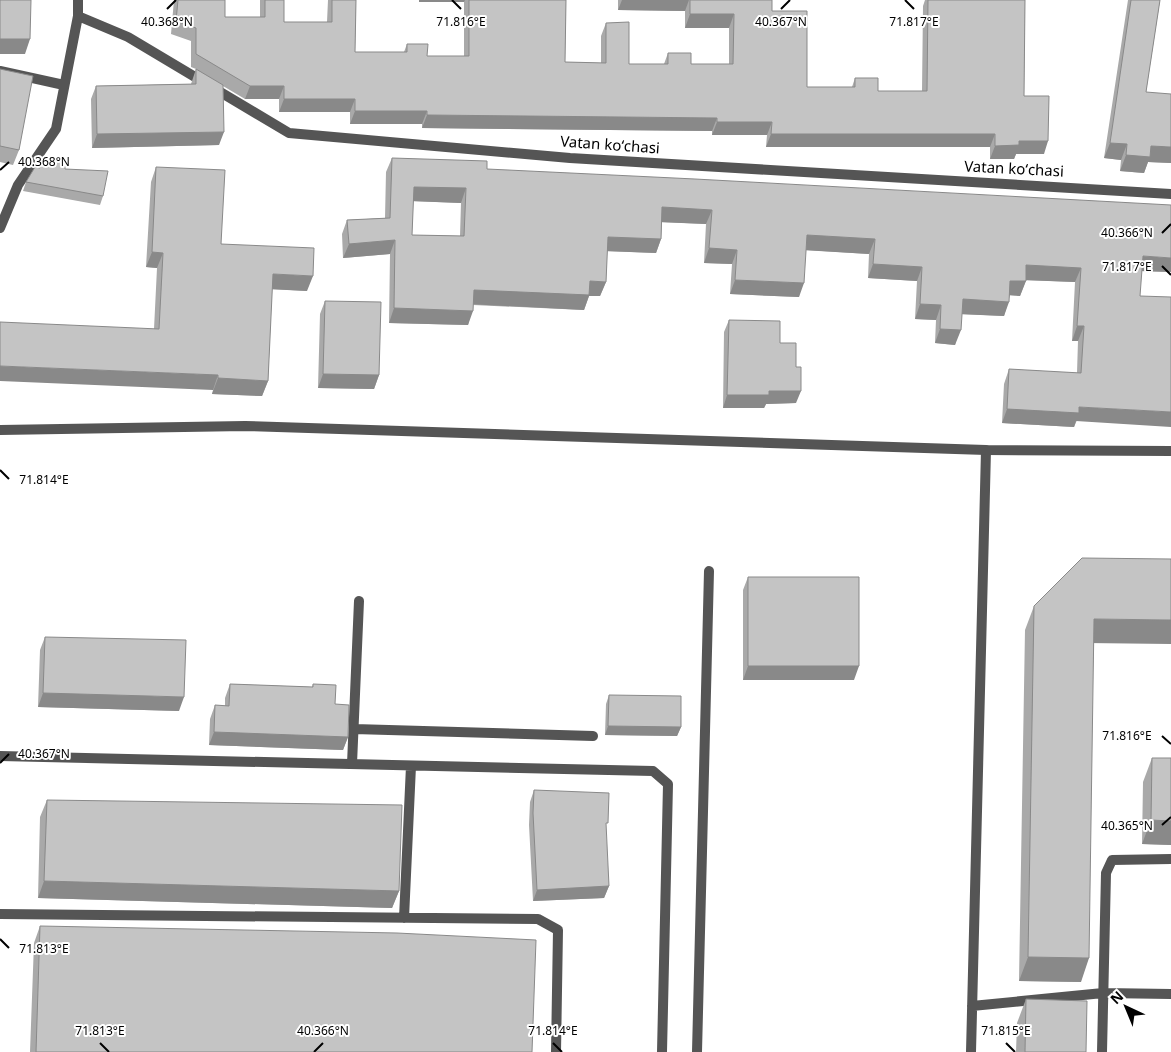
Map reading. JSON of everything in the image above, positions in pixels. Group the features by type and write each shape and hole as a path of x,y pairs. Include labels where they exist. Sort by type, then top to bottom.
{"street":[{"path":"0,228 18,185 56,129 78,16 78,0"},
{"name":"Vatan koʻchasi","path":"78,16 128,37 289,133 570,158 1171,194"},
{"path":"0,71 64,85"},
{"path":"0,430 245,426 986,450 1171,451"},
{"path":"971,1052 986,450"},
{"path":"697,1052 709,571"},
{"path":"352,764 359,600"},
{"path":"354,729 593,736"},
{"path":"0,756 653,772 668,784 662,1052"},
{"path":"404,918 411,766"},
{"path":"1102,1052 1106,873 1112,860 1171,859"},
{"path":"0,914 538,919 558,930 556,1052"},
{"path":"972,1006 1103,993 1171,994"}],"building":[{"path":"0,0 31,0 30,39 0,39"},
{"path":"178,0 225,0 225,17 265,17 265,0 284,0 284,22 332,22 332,0 356,0 355,52 407,52 407,44 428,44 427,56 469,56 469,0 566,0 565,62 606,63 606,23 629,22 629,64 668,64 668,53 691,53 691,64 733,64 734,14 690,14 690,0 772,0 772,11 807,11 807,87 855,87 855,78 878,78 878,91 927,91 928,0 1025,0 1024,96 1049,96 1048,141 1019,141 1019,145 995,146 995,134 771,134 772,122 717,122 717,118 427,115 427,111 355,111 355,99 284,99 284,86 250,86 196,54 196,28 176,21"},
{"path":"1131,0 1160,0 1146,92 1171,94 1171,147 1151,146 1150,157 1126,155 1127,144 1110,143"},
{"path":"0,69 33,76 19,150 0,146"},
{"path":"196,69 223,85 224,132 97,134 96,86 196,84"},
{"path":"46,157 65,161 65,169 108,171 103,196 26,182 35,167 40,168"},
{"path":"392,158 487,161 487,169 1171,205 1171,258 1143,256 1140,296 1171,297 1171,412 1079,407 1079,413 1007,409 1009,369 1081,373 1084,326 1077,326 1081,268 1026,265 1026,281 1010,281 1009,302 963,299 961,330 940,329 941,305 920,304 922,267 873,264 875,239 807,235 804,283 735,280 737,250 709,248 712,210 662,207 661,239 608,237 606,282 590,281 589,295 474,290 473,311 394,308 395,240 349,244 347,220 390,218","holes":["414,187 466,188 464,236 412,235"]},
{"path":"156,167 225,170 221,244 314,248 313,276 273,274 268,381 218,378 218,375 0,366 0,322 159,329 163,253 152,252"},
{"path":"325,301 381,302 379,375 323,374"},
{"path":"729,320 780,321 780,343 796,343 796,367 801,367 801,391 769,391 769,395 727,395"},
{"path":"1082,558 1171,559 1171,620 1094,619 1089,958 1028,957 1034,606"},
{"path":"748,577 859,577 859,666 748,666"},
{"path":"45,637 186,640 184,697 43,693"},
{"path":"230,684 313,687 313,684 336,685 335,704 349,705 348,737 214,732 215,705 229,706"},
{"path":"609,695 681,696 681,727 608,726"},
{"path":"1152,758 1171,758 1171,821 1151,820"},
{"path":"534,790 609,793 608,823 606,823 609,886 537,890 533,813"},
{"path":"47,800 402,805 399,891 44,881"},
{"path":"40,926 397,933 536,940 532,1052 36,1052"},
{"path":"1026,999 1087,1001 1086,1052 1025,1052"}]}
